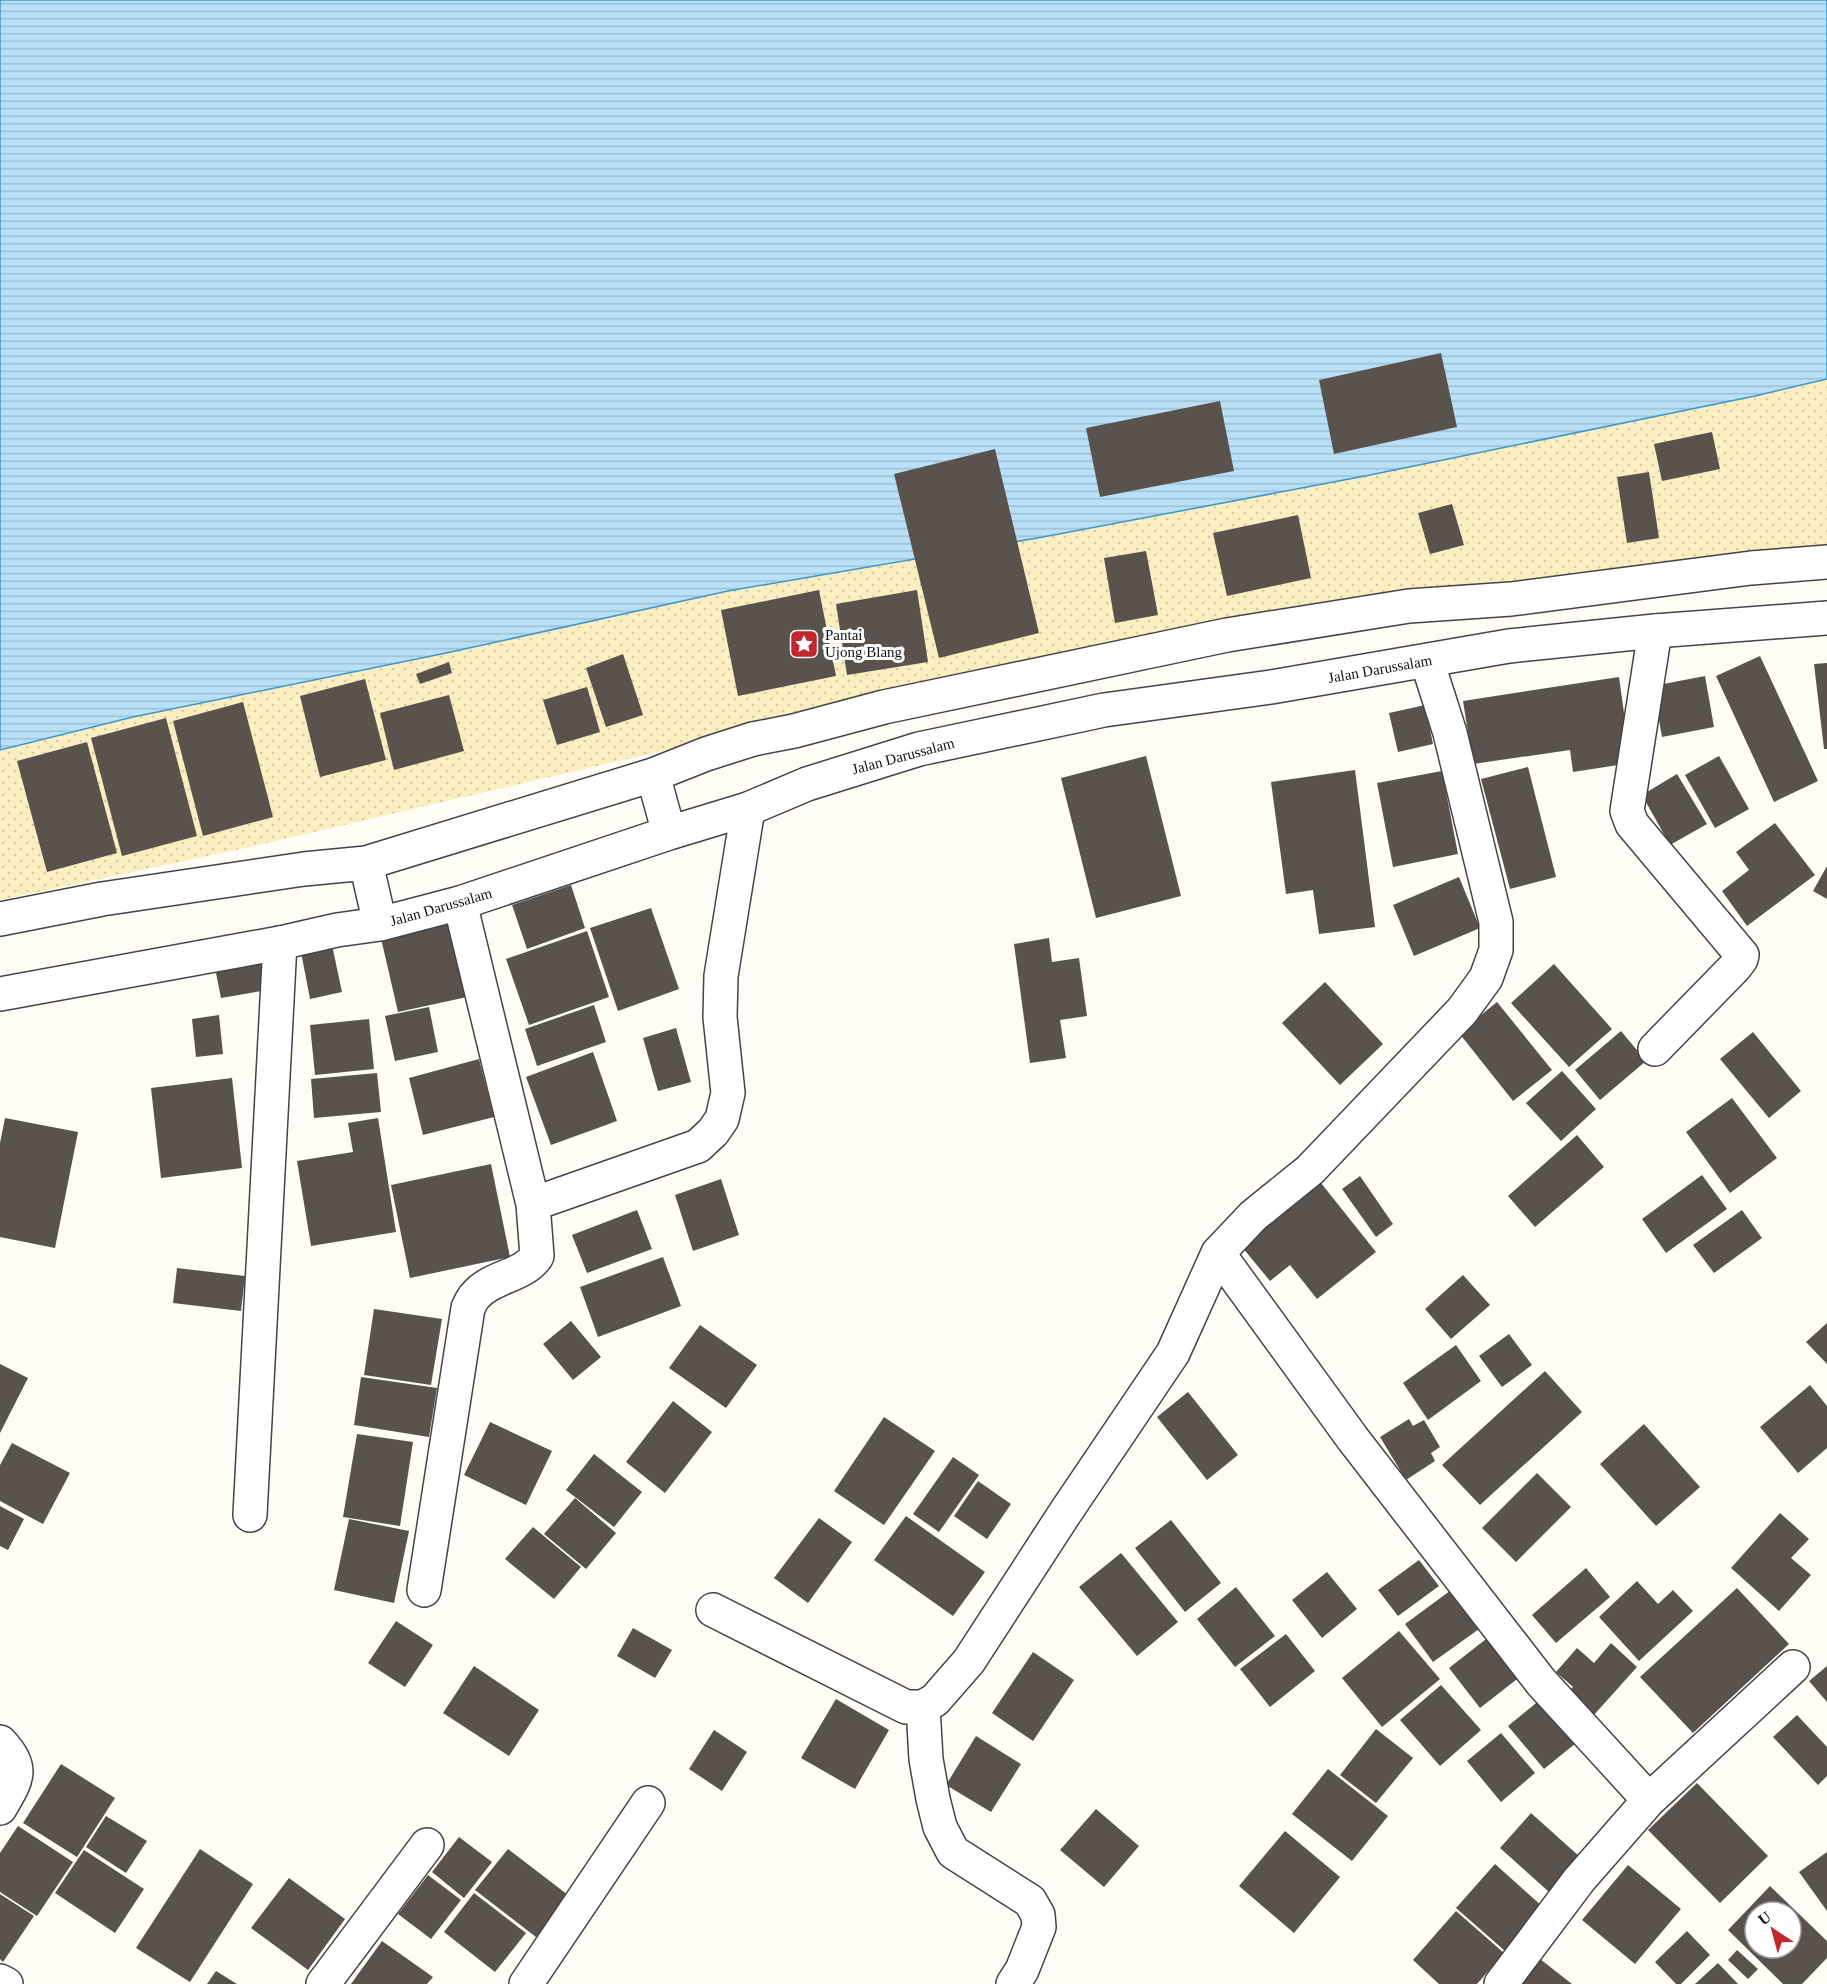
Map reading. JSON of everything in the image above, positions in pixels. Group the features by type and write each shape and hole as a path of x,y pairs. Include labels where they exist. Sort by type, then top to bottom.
{"street":[{"path":"0,919 102,899 304,869 366,863 653,775 706,754 753,739 884,706 1227,635 1409,606 1511,599 1751,568 1827,562"},
{"name":"Jalan Darussalam","path":"0,994 280,943 337,930 380,924 460,903 748,809 807,784 919,749 1104,710 1271,687 1509,646 1655,631 1827,618"},
{"path":"1655,631 1627,811 1632,824 1742,955 1736,968 1655,1049"},
{"path":"713,1610 906,1707 923,1707 935,1700 969,1661 1173,1353 1218,1253 1253,1216 1318,1162 1462,1011 1486,978 1496,950 1496,922 1450,732 1427,661"},
{"path":"653,775 669,833"},
{"path":"533,1204 698,1146 713,1132 722,1119 728,1093 720,1017 721,976 748,809"},
{"path":"366,863 380,924"},
{"path":"424,1590 468,1308 476,1295 485,1288 530,1265 537,1256 533,1204 460,903"},
{"path":"250,1515 280,943"},
{"path":"1218,1253 1353,1439 1541,1682 1649,1800"},
{"path":"1501,1984 1579,1880 1649,1800 1793,1667"},
{"path":"923,1707 933,1799 940,1827 953,1852 1030,1901 1038,1915 1039,1927 1022,1971 1013,1984"},
{"path":"0,1742 10,1753 16,1766 16,1780 0,1808"},
{"path":"525,1984 648,1803"},
{"path":"323,1984 427,1845"},
{"path":"0,1981 6,1984"}],"sand":[{"name":"Pantai Ujong Blang","path":"1827,379 1827,547 1159,635 250,847 0,900 0,750 133,717 446,653 728,591 1043,537 1365,476 1755,396"}],"water":[{"path":"0,0 1827,0 1827,379 1755,396 1365,476 1043,537 728,591 446,653 133,717 0,750"}],"building":[{"path":"1441,353 1457,427 1334,454 1319,380"},
{"path":"1220,401 1234,471 1100,497 1086,428"},
{"path":"1712,432 1720,469 1662,481 1654,444"},
{"path":"995,449 1039,633 939,658 894,474"},
{"path":"1649,472 1659,538 1627,543 1617,477"},
{"path":"1452,504 1464,545 1430,554 1418,513"},
{"path":"1298,515 1311,578 1227,596 1213,533"},
{"path":"1146,551 1158,615 1115,623 1104,558"},
{"path":"819,590 836,676 738,696 721,610"},
{"path":"917,590 928,662 847,675 836,604"},
{"path":"623,654 643,715 606,727 586,668"},
{"path":"1760,656 1818,781 1774,802 1716,676"},
{"path":"449,662 452,673 420,684 416,674"},
{"path":"1827,663 1827,749 1824,749 1814,664"},
{"path":"1705,676 1714,727 1662,737 1653,686"},
{"path":"1619,677 1631,763 1573,772 1570,750 1473,764 1463,701"},
{"path":"365,679 386,760 320,777 300,696"},
{"path":"587,687 600,732 557,745 543,700"},
{"path":"449,695 464,751 394,770 380,713"},
{"path":"243,702 273,817 203,836 173,721"},
{"path":"1425,705 1433,744 1398,752 1389,713"},
{"path":"166,718 197,836 122,856 91,738"},
{"path":"87,742 117,853 47,872 17,761"},
{"path":"1146,756 1181,896 1096,918 1061,778"},
{"path":"1719,756 1749,809 1715,828 1685,775"},
{"path":"1528,767 1556,877 1510,889 1481,779"},
{"path":"1355,770 1375,927 1319,934 1313,890 1286,894 1271,782"},
{"path":"1442,771 1458,854 1393,867 1377,783"},
{"path":"1677,774 1707,824 1670,845 1642,795"},
{"path":"1775,823 1815,875 1747,926 1722,891 1749,870 1736,852"},
{"path":"1827,866 1827,899 1813,891"},
{"path":"1459,877 1480,928 1414,956 1393,905"},
{"path":"571,885 585,928 527,949 512,905"},
{"path":"651,908 679,989 618,1011 590,928"},
{"path":"449,918 467,997 398,1012 380,934"},
{"path":"587,931 609,997 529,1025 506,959"},
{"path":"1049,938 1052,962 1079,958 1087,1016 1060,1020 1066,1058 1030,1063 1014,944"},
{"path":"332,945 342,992 310,999 301,952"},
{"path":"268,959 273,989 221,998 215,968"},
{"path":"1554,964 1612,1029 1569,1067 1511,1003"},
{"path":"1325,982 1383,1044 1340,1085 1282,1023"},
{"path":"1497,1002 1552,1070 1513,1101 1459,1033"},
{"path":"594,1005 606,1042 537,1066 525,1029"},
{"path":"429,1007 438,1052 395,1061 385,1016"},
{"path":"219,1015 223,1054 196,1057 192,1019"},
{"path":"369,1019 374,1069 315,1075 310,1025"},
{"path":"676,1028 691,1082 658,1091 643,1038"},
{"path":"1621,1031 1646,1061 1600,1100 1575,1070"},
{"path":"1753,1032 1801,1091 1769,1118 1720,1059"},
{"path":"593,1052 617,1121 551,1145 526,1077"},
{"path":"479,1059 494,1117 423,1135 409,1078"},
{"path":"1562,1071 1596,1109 1561,1141 1526,1103"},
{"path":"377,1073 381,1112 314,1118 311,1079"},
{"path":"232,1078 242,1168 161,1178 151,1088"},
{"path":"1732,1098 1777,1158 1730,1193 1686,1132"},
{"path":"5,1118 78,1132 55,1248 0,1237 0,1143"},
{"path":"378,1118 396,1232 311,1246 297,1161 353,1152 348,1123"},
{"path":"1577,1135 1604,1167 1535,1227 1508,1196"},
{"path":"491,1164 510,1257 410,1278 391,1185"},
{"path":"1702,1175 1727,1209 1666,1253 1642,1219"},
{"path":"1360,1176 1393,1224 1376,1237 1342,1189"},
{"path":"721,1179 739,1235 693,1251 675,1195"},
{"path":"1321,1183 1376,1252 1317,1299 1290,1265 1270,1281 1242,1247"},
{"path":"637,1210 652,1249 587,1273 572,1235"},
{"path":"1742,1210 1762,1238 1714,1273 1693,1245"},
{"path":"663,1257 681,1306 598,1337 580,1287"},
{"path":"177,1268 245,1276 241,1311 173,1303"},
{"path":"1463,1275 1490,1305 1451,1339 1425,1309"},
{"path":"374,1309 442,1319 431,1385 364,1375"},
{"path":"571,1321 601,1357 573,1380 543,1344"},
{"path":"1827,1323 1827,1364 1806,1342"},
{"path":"700,1325 757,1365 726,1408 669,1368"},
{"path":"1509,1334 1532,1365 1502,1387 1479,1356"},
{"path":"1456,1345 1481,1381 1428,1420 1403,1383"},
{"path":"0,1364 28,1378 0,1433"},
{"path":"1545,1371 1582,1412 1480,1505 1442,1465"},
{"path":"361,1377 437,1388 429,1437 354,1425"},
{"path":"1810,1385 1827,1406 1827,1448 1798,1473 1760,1427"},
{"path":"1188,1392 1238,1455 1207,1480 1157,1417"},
{"path":"673,1401 712,1432 665,1493 626,1462"},
{"path":"884,1417 935,1451 884,1525 834,1491"},
{"path":"1409,1419 1413,1426 1424,1420 1440,1447 1431,1453 1435,1461 1406,1480 1380,1437"},
{"path":"490,1422 552,1451 526,1505 464,1475"},
{"path":"1644,1424 1700,1487 1656,1526 1600,1464"},
{"path":"357,1434 413,1442 400,1526 343,1517"},
{"path":"12,1443 70,1473 43,1524 0,1501 0,1465"},
{"path":"594,1454 642,1492 614,1527 566,1490"},
{"path":"953,1457 979,1475 939,1532 913,1514"},
{"path":"1537,1473 1571,1507 1516,1562 1482,1528"},
{"path":"978,1481 1011,1504 987,1539 954,1516"},
{"path":"575,1498 616,1533 586,1569 544,1534"},
{"path":"0,1506 24,1519 8,1550 0,1546"},
{"path":"1780,1513 1809,1539 1791,1558 1811,1575 1779,1611 1731,1568"},
{"path":"906,1516 985,1572 953,1616 874,1560"},
{"path":"819,1518 852,1542 808,1603 774,1578"},
{"path":"349,1519 409,1531 394,1603 334,1590"},
{"path":"1171,1520 1221,1583 1185,1612 1135,1548"},
{"path":"533,1527 581,1567 554,1599 505,1559"},
{"path":"1121,1553 1178,1622 1137,1656 1079,1587"},
{"path":"1419,1560 1439,1586 1398,1616 1378,1590"},
{"path":"1586,1568 1610,1597 1556,1643 1532,1615"},
{"path":"1327,1572 1357,1609 1322,1638 1292,1600"},
{"path":"1637,1581 1658,1604 1673,1590 1693,1611 1639,1661 1599,1617"},
{"path":"1458,1585 1486,1624 1433,1662 1405,1624"},
{"path":"1236,1587 1275,1636 1235,1667 1197,1619"},
{"path":"1737,1588 1789,1644 1693,1733 1640,1677"},
{"path":"396,1621 433,1645 405,1687 368,1663"},
{"path":"633,1628 672,1650 655,1678 617,1656"},
{"path":"1399,1631 1440,1679 1382,1727 1342,1678"},
{"path":"1286,1634 1315,1671 1270,1707 1240,1669"},
{"path":"1490,1636 1521,1676 1480,1708 1449,1668"},
{"path":"1611,1643 1637,1667 1593,1716 1567,1693 1573,1687 1556,1672 1577,1648 1594,1663"},
{"path":"1033,1652 1074,1680 1033,1741 992,1713"},
{"path":"474,1666 539,1710 509,1756 443,1713"},
{"path":"1827,1666 1827,1702 1809,1681"},
{"path":"1441,1685 1481,1730 1440,1766 1400,1720"},
{"path":"836,1699 889,1730 855,1789 801,1758"},
{"path":"1541,1699 1576,1743 1544,1769 1508,1726"},
{"path":"1797,1715 1827,1747 1827,1776 1818,1785 1773,1737"},
{"path":"1376,1729 1413,1758 1376,1803 1340,1775"},
{"path":"714,1730 747,1752 722,1791 689,1769"},
{"path":"1501,1733 1535,1773 1501,1802 1467,1761"},
{"path":"976,1736 1021,1764 991,1812 946,1785"},
{"path":"61,1764 115,1798 77,1857 23,1823"},
{"path":"1328,1769 1388,1816 1352,1861 1292,1814"},
{"path":"1697,1783 1768,1856 1720,1903 1648,1830"},
{"path":"1096,1809 1139,1846 1104,1887 1060,1850"},
{"path":"1531,1813 1580,1857 1549,1892 1500,1848"},
{"path":"106,1816 147,1841 126,1873 86,1847"},
{"path":"18,1826 73,1862 37,1916 0,1892 0,1853"},
{"path":"1285,1831 1340,1877 1294,1933 1239,1886"},
{"path":"459,1837 492,1862 464,1898 432,1872"},
{"path":"200,1849 253,1884 190,1982 136,1948"},
{"path":"508,1849 568,1895 536,1937 475,1890"},
{"path":"84,1850 144,1889 115,1933 55,1893"},
{"path":"1827,1852 1827,1911 1799,1872"},
{"path":"1495,1864 1543,1907 1505,1951 1456,1908"},
{"path":"1628,1865 1681,1909 1635,1964 1582,1920"},
{"path":"428,1875 461,1900 431,1939 398,1914"},
{"path":"289,1878 345,1919 308,1970 251,1928"},
{"path":"1770,1886 1785,1900 1757,1900"},
{"path":"474,1893 526,1933 495,1972 444,1932"},
{"path":"0,1894 34,1916 3,1962 0,1959"},
{"path":"1456,1911 1504,1953 1477,1984 1439,1984 1413,1960"},
{"path":"1743,1914 1743,1945 1728,1930"},
{"path":"1803,1918 1827,1941 1827,1958 1802,1984 1783,1984 1759,1960 1803,1960"},
{"path":"1687,1931 1710,1955 1681,1984 1676,1984 1655,1962"},
{"path":"382,1941 433,1977 427,1984 351,1984"},
{"path":"1737,1950 1743,1955 1743,1960 1748,1960 1758,1969 1748,1979 1728,1960"},
{"path":"1540,1959 1572,1984 1520,1984"},
{"path":"1718,1963 1738,1984 1695,1984"},
{"path":"216,1971 237,1984 207,1984"}],"place":[{"name":"Pantai Ujong Blang","path":"804,644"}]}
